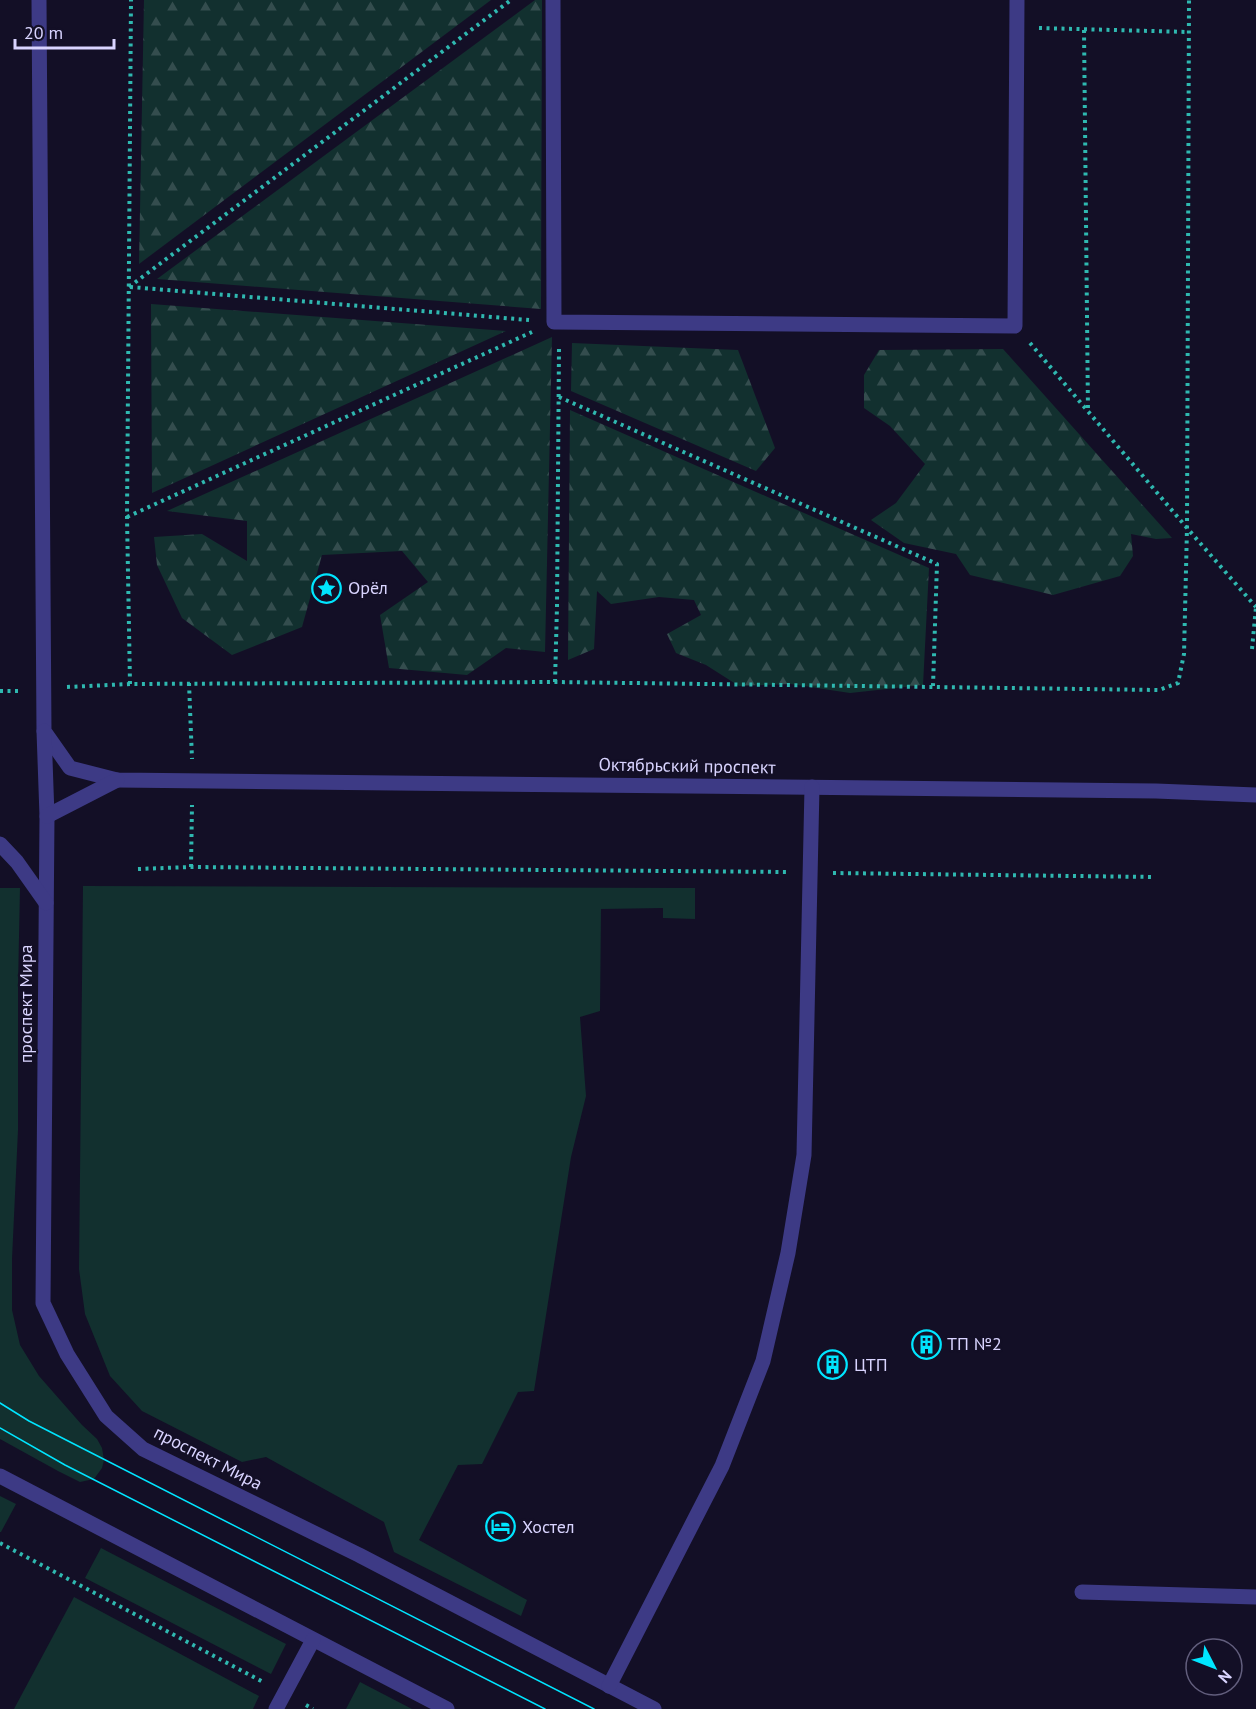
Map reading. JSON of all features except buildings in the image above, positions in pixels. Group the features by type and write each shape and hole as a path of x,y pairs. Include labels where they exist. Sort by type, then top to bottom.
{"street":[{"name":"проспект Мира","path":"39,0 44,731 47,816 43,1304 67,1354 106,1416 143,1449 359,1555 654,1709"},
{"path":"553,0 557,322 1015,326 1017,0"},
{"path":"44,731 70,768 117,780"},
{"path":"47,816 117,780"},
{"name":"Октябрьский проспект","path":"117,780 1156,791 1256,795"},
{"path":"609,1686 722,1466 763,1361 788,1253 804,1155 812,787"},
{"path":"0,844 17,862 46,903"},
{"path":"0,1476 447,1709"},
{"path":"1082,1592 1256,1597"},
{"path":"276,1709 313,1640"}],"path":[{"path":"131,0 127,517 130,684 555,682 1159,690 1178,682 1184,654 1187,528 1189,0"},
{"path":"129,287 511,0"},
{"path":"1017,27 1189,33"},
{"path":"1084,30 1088,412"},
{"path":"129,287 557,322"},
{"path":"555,682 559,396 557,322"},
{"path":"127,517 557,322"},
{"path":"1015,326 1256,607 1252,649"},
{"path":"559,396 937,564 933,686"},
{"path":"138,869 191,867 1154,877"},
{"path":"0,1543 313,1709"}],"green space":[{"path":"144,0 491,0 139,264"},
{"path":"535,0 542,0 541,309 157,279"},
{"path":"151,304 506,331 152,493"},
{"path":"552,337 545,652 506,648 467,675 389,668 380,615 428,582 402,551 322,555 302,627 232,655 182,618 157,565 154,537 202,534 247,561 247,521 167,511"},
{"path":"572,343 738,350 775,448 756,471 571,391"},
{"path":"1003,349 1172,538 1156,539 1131,534 1133,556 1120,576 1053,595 970,575 956,554 904,543 871,520 896,503 925,464 890,426 864,408 864,375 879,350"},
{"path":"570,410 929,568 923,685 850,693 791,684 739,686 706,665 676,653 667,634 701,615 694,600 659,597 611,604 597,591 594,649 568,660"},
{"path":"83,886 695,888 695,919 663,918 663,908 601,909 600,1011 580,1017 586,1096 571,1157 534,1391 518,1392 482,1464 458,1465 419,1540 527,1600 521,1616 394,1552 384,1522 266,1457 242,1462 142,1411 110,1376 85,1314 79,1269"},
{"path":"0,888 20,888 18,1130 12,1310 20,1345 39,1376 97,1439 102,1448 104,1460 102,1468 94,1479 80,1482 0,1439"},
{"path":"0,1496 16,1504 1,1532 0,1532"},
{"path":"101,1548 286,1644 271,1674 85,1578"},
{"path":"74,1597 259,1696 253,1709 14,1709"},
{"path":"360,1682 412,1709 346,1709"}],"tram line":[{"path":"0,1403 29,1421 594,1709"},
{"path":"0,1428 65,1465 545,1709"}],"place":[{"name":"Орёл","path":"327,588"},
{"name":"ТП №2","path":"926,1344"},
{"name":"ЦТП","path":"833,1365"},
{"name":"Хостел","path":"501,1527"}]}
